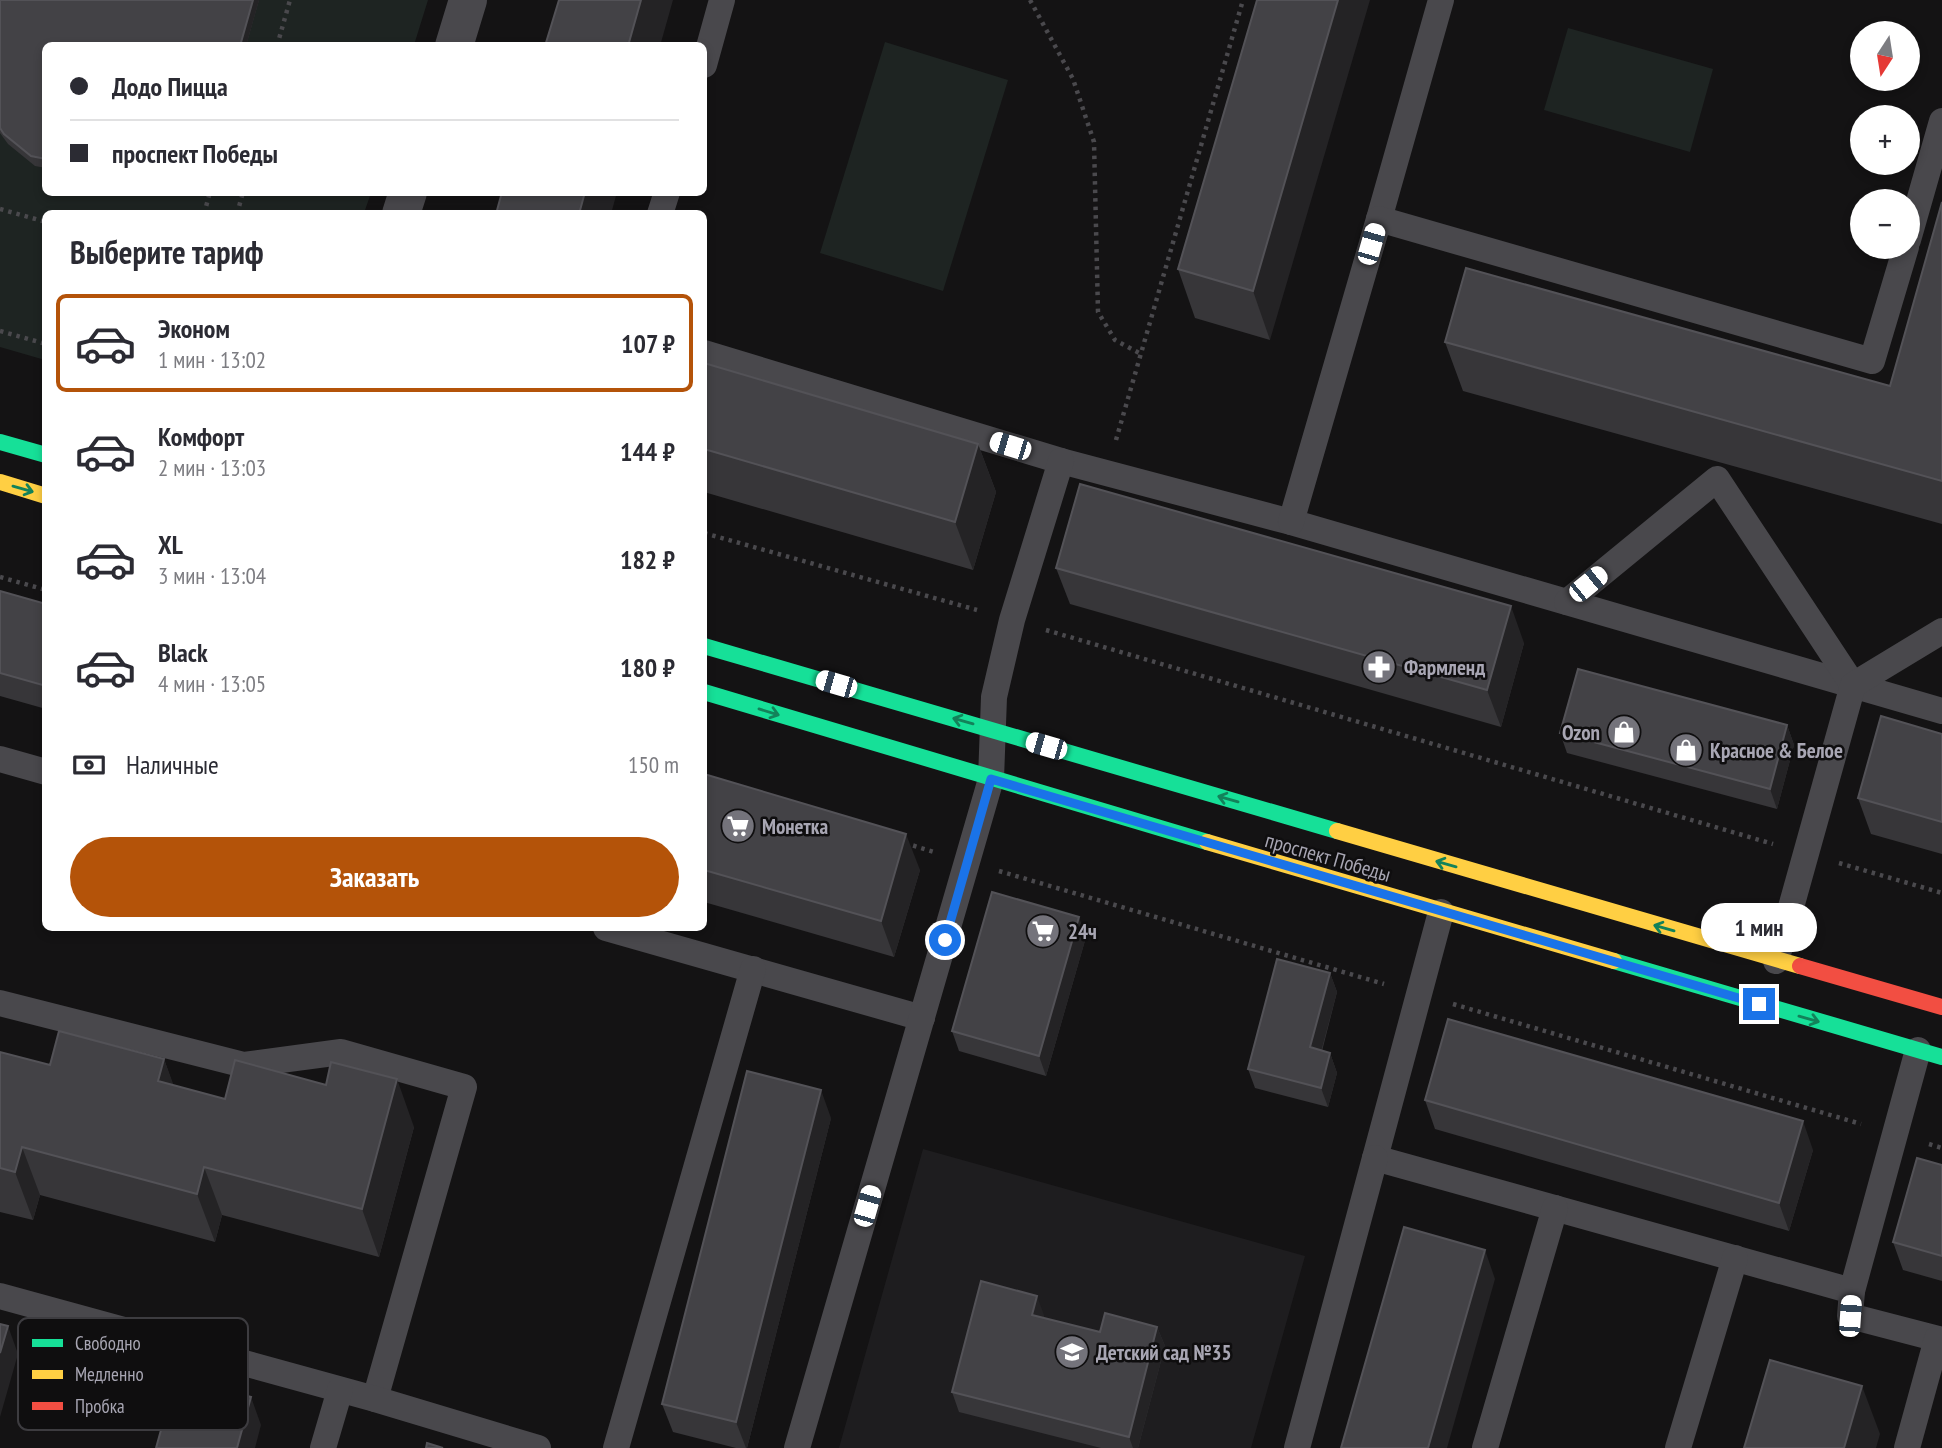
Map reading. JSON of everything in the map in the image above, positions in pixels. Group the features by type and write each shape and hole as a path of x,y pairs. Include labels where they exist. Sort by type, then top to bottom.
{"main road":[{"path":"0,442 42,454"},
{"path":"0,482 42,495"},
{"name":"проспект Победы","path":"707,647 1776,961 1942,1007"},
{"name":"проспект Победы","path":"707,693 1441,912 1930,1053"}],"street":[{"path":"455,42 468,0"}],"lane":[{"path":"707,54 722,0"},
{"path":"1291,522 1441,0"},
{"path":"1920,198 1942,121"},
{"path":"1379,219 1872,361 1902,259"},
{"path":"707,355 1061,461 1291,522 1942,711"},
{"path":"797,1448 991,779 994,697 1012,620 1061,461"},
{"path":"1567,602 1717,479 1853,685"},
{"path":"1776,961 1853,685 1942,631"},
{"path":"0,759 42,771"},
{"path":"1297,1448 1441,912"},
{"path":"617,931 922,1018"},
{"path":"617,1448 753,969"},
{"path":"0,1003 244,1065 341,1052 464,1087 375,1399"},
{"path":"1906,1448 1940,1339 1850,1316 1852,1291 1894,1134 1930,1053"},
{"path":"1376,1158 1852,1291"},
{"path":"1485,1448 1555,1208"},
{"path":"1678,1448 1735,1258"},
{"path":"0,1296 80,1318"},
{"path":"248,1365 538,1448"},
{"path":"323,1448 340,1390"}],"path":[{"path":"278,42 290,0"},
{"path":"1030,0 1073,79 1094,142 1098,312 1115,340 1141,354"},
{"path":"1107,473 1243,0"},
{"path":"0,209 42,221"},
{"path":"0,331 42,343"},
{"path":"707,534 1012,620 1942,893"},
{"path":"0,577 42,589"},
{"path":"901,842 1942,1148"}],"shaded area":[{"path":"0,0 428,0 415,42 42,42 42,196 370,196 365,210 42,210 42,359 0,347"},
{"path":"1568,28 1713,69 1690,152 1544,110"},
{"path":"885,42 1008,80 943,291 820,253"},
{"name":"Детский сад №35","path":"923,1149 1305,1256 1251,1448 839,1448"}],"building":[{"path":"0,0 253,0 241,42 42,42 42,158 31,156 0,128"},
{"path":"559,0 641,0 629,42 546,42"},
{"path":"1257,0 1338,0 1253,291 1178,269"},
{"path":"501,196 584,196 580,210 497,210"},
{"path":"1942,202 1942,481 1445,342 1466,268 1890,386"},
{"path":"707,364 978,444 955,522 707,450"},
{"path":"1080,484 1511,606 1487,690 1056,568"},
{"path":"0,591 42,603 42,685 0,673"},
{"path":"1578,669 1787,725 1770,789 1560,733"},
{"path":"1881,716 1942,734 1942,822 1858,798"},
{"path":"707,775 906,834 881,921 707,871"},
{"path":"992,892 1079,917 1039,1056 952,1031"},
{"path":"1277,959 1330,973 1310,1047 1330,1053 1321,1088 1248,1069"},
{"path":"1448,1019 1803,1121 1779,1203 1425,1100"},
{"path":"59,1031 164,1059 158,1081 225,1099 235,1060 326,1085 331,1062 397,1079 362,1209 204,1167 197,1194 22,1147 15,1172 0,1168 0,1052 50,1065"},
{"path":"747,1071 821,1090 736,1422 662,1404"},
{"path":"1917,1158 1942,1165 1942,1256 1893,1242"},
{"path":"1404,1227 1485,1250 1428,1448 1341,1448"},
{"path":"981,1281 1037,1296 1032,1315 1100,1332 1105,1313 1157,1327 1129,1437 952,1392"},
{"path":"0,1324 8,1326 0,1353"},
{"path":"1770,1360 1862,1386 1844,1448 1744,1448"},
{"path":"161,1430 242,1430 237,1448 156,1448"},
{"path":"427,1443 443,1448 426,1448"}],"traffic: fast":[{"path":"0,442 42,454"},
{"path":"707,647 1337,831"},
{"path":"707,693 1207,842"},
{"path":"1614,961 1942,1057"}],"traffic: slow":[{"path":"0,482 42,495"},
{"path":"1337,831 1800,966"},
{"path":"1207,842 1614,961"}],"traffic: jam":[{"path":"1800,966 1942,1007"}],"place":[{"name":"Фармленд","path":"1379,667"},
{"name":"Ozon","path":"1624,732"},
{"name":"Красное & Белое","path":"1686,750"},
{"name":"Монетка","path":"738,826"},
{"name":"24ч","path":"1043,931"},
{"name":"Детский сад №35","path":"1072,1352"}],"route":[{"path":"945,940 991,779 1759,1004"}]}
